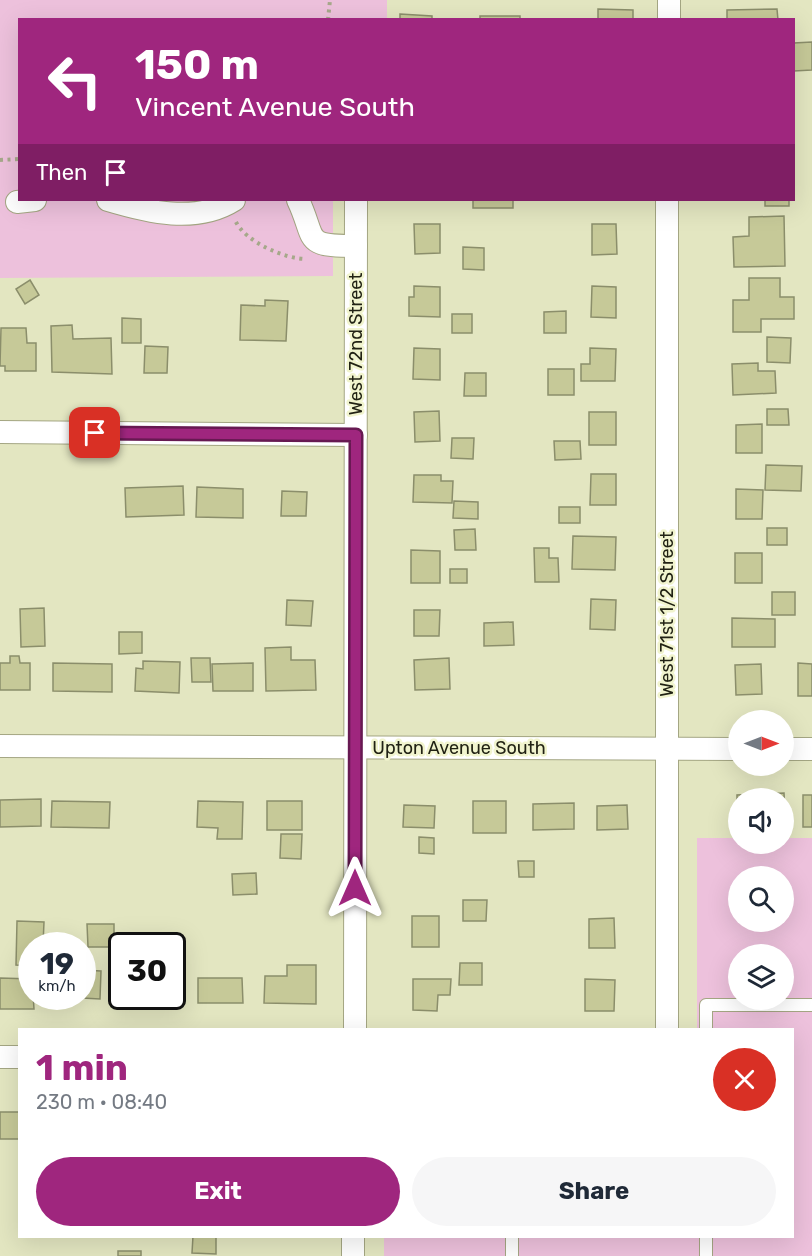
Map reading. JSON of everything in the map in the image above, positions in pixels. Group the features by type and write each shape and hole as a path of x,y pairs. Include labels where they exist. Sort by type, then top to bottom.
{"street":[{"path":"669,0 669,18"},
{"path":"111,201 146,212 193,214 231,202"},
{"path":"298,201 310,235 326,246 356,246"},
{"name":"West 72nd Street","path":"355,1028 356,201"},
{"name":"West 71st 1/2 Street","path":"667,201 667,1028"},
{"path":"0,432 356,435"},
{"name":"Upton Avenue South","path":"0,746 728,749"},
{"path":"794,749 812,749"},
{"path":"0,1057 18,1057"},
{"path":"353,1238 353,1256"}],"lane":[{"path":"706,1028 706,1005 812,1005"},
{"path":"512,1238 512,1256"},
{"path":"706,1238 706,1256"}],"path":[{"path":"328,18 330,0"},
{"path":"0,160 18,159"},
{"path":"231,202 239,228 268,248 296,259 316,259"}],"shaded area":[{"path":"0,0 387,0 387,18 18,18 18,201 333,201 333,276 0,278"},
{"path":"697,838 728,838 728,854 794,854 794,838 812,838 812,1256 384,1256 384,1238 794,1238 794,1028 697,1028"}],"building":[{"path":"598,9 633,10 633,18 598,18"},
{"path":"777,9 778,18 727,18 727,10"},
{"path":"400,14 432,16 432,18 400,18"},
{"path":"480,16 520,16 520,18 480,18"},
{"path":"812,42 812,70 795,71 795,43"},
{"path":"473,201 513,201 513,208 473,208"},
{"path":"765,201 789,201 789,206 765,206"},
{"path":"784,216 785,266 734,267 733,237 749,236 749,217"},
{"path":"414,224 440,224 440,253 415,254"},
{"path":"592,224 616,224 617,254 592,255"},
{"path":"463,247 484,248 484,270 463,269"},
{"path":"749,278 780,278 780,297 794,297 794,319 761,319 761,332 733,332 733,300 749,300"},
{"path":"30,280 39,295 25,304 16,289"},
{"path":"414,286 440,287 440,317 409,316 409,297 414,297"},
{"path":"592,286 616,287 616,318 591,317"},
{"path":"265,300 288,301 286,341 240,340 241,305 265,306"},
{"path":"566,311 566,333 544,333 544,312"},
{"path":"452,314 472,314 472,333 452,333"},
{"path":"122,318 141,319 141,343 122,343"},
{"path":"72,325 73,339 111,338 112,374 52,372 51,326"},
{"path":"1,328 26,328 27,343 36,343 36,371 5,371 5,366 0,366"},
{"path":"767,337 791,338 790,363 767,362"},
{"path":"145,346 168,347 167,373 144,373"},
{"path":"414,348 440,349 440,380 413,379"},
{"path":"590,348 616,349 615,381 581,381 581,364 590,364"},
{"path":"758,363 758,371 775,371 776,393 733,395 732,364"},
{"path":"548,369 574,369 574,395 548,395"},
{"path":"465,373 486,373 486,396 464,396"},
{"path":"767,409 788,409 789,425 767,425"},
{"path":"439,411 440,441 415,442 414,412"},
{"path":"589,412 616,412 616,445 589,445"},
{"path":"762,424 762,453 736,453 736,425"},
{"path":"452,438 474,438 473,459 451,458"},
{"path":"554,441 580,441 581,459 555,460"},
{"path":"766,465 802,466 801,491 765,490"},
{"path":"591,474 616,474 616,505 590,505"},
{"path":"414,475 441,475 441,481 453,481 452,503 413,502"},
{"path":"183,486 184,515 126,517 125,488"},
{"path":"197,487 243,489 243,518 196,517"},
{"path":"736,489 763,490 762,519 736,519"},
{"path":"282,491 307,492 306,516 281,516"},
{"path":"454,501 478,502 478,519 453,518"},
{"path":"559,507 580,507 580,523 559,523"},
{"path":"767,528 787,528 787,545 767,545"},
{"path":"475,529 476,550 455,550 454,530"},
{"path":"573,536 616,537 615,570 572,569"},
{"path":"534,548 549,548 549,558 558,558 559,582 535,582"},
{"path":"411,550 440,551 440,583 411,583"},
{"path":"735,553 762,553 762,583 735,583"},
{"path":"450,569 467,569 467,583 450,583"},
{"path":"772,592 795,592 795,615 772,615"},
{"path":"591,599 616,600 615,630 590,629"},
{"path":"287,600 313,601 311,626 286,625"},
{"path":"44,608 45,646 21,647 20,609"},
{"path":"414,610 440,610 439,636 414,636"},
{"path":"732,618 775,619 775,647 732,647"},
{"path":"513,622 514,645 484,646 484,623"},
{"path":"119,632 142,632 142,653 119,654"},
{"path":"291,647 291,660 315,660 316,690 266,691 265,648"},
{"path":"10,656 19,656 20,663 30,663 30,690 0,690 0,663 10,663"},
{"path":"191,658 210,658 211,682 192,682"},
{"path":"449,658 450,689 415,690 414,660"},
{"path":"143,661 180,662 179,693 135,691 136,668 143,669"},
{"path":"53,663 112,664 112,692 53,691"},
{"path":"253,663 253,691 213,691 212,664"},
{"path":"798,663 812,664 812,696 798,696"},
{"path":"761,664 762,694 736,695 735,665"},
{"path":"803,795 812,795 812,827 803,827"},
{"path":"41,799 41,826 0,827 0,800"},
{"path":"52,801 110,802 109,828 51,827"},
{"path":"198,801 243,802 242,839 217,839 218,828 197,827"},
{"path":"267,801 302,801 302,830 267,830"},
{"path":"473,801 506,801 506,833 473,833"},
{"path":"574,803 574,829 533,830 533,804"},
{"path":"404,805 435,806 434,828 403,827"},
{"path":"627,805 628,829 597,830 597,806"},
{"path":"281,834 302,834 301,859 280,858"},
{"path":"419,837 434,838 434,854 419,853"},
{"path":"518,861 534,861 534,877 519,877"},
{"path":"256,873 257,894 233,895 232,874"},
{"path":"463,900 487,900 486,921 463,921"},
{"path":"412,916 439,916 439,947 412,947"},
{"path":"614,918 615,948 589,948 589,919"},
{"path":"17,921 44,922 44,932 18,932 18,965 16,965"},
{"path":"87,924 114,924 114,932 108,932 108,947 96,947 96,932 87,932"},
{"path":"460,963 482,963 482,985 459,985"},
{"path":"287,965 316,965 316,1004 264,1003 265,976 287,976"},
{"path":"96,971 101,971 100,999 96,999"},
{"path":"0,978 18,979 18,1009 0,1009"},
{"path":"198,978 242,978 243,1003 198,1003"},
{"path":"413,979 451,979 450,995 438,995 437,1011 413,1010"},
{"path":"585,979 615,980 614,1011 585,1011"},
{"path":"0,1112 18,1112 18,1139 0,1139"},
{"path":"193,1238 216,1238 216,1254 192,1253"},
{"path":"118,1251 141,1251 141,1256 118,1256"}],"route":[{"path":"95,433 356,435 355,888"}]}
